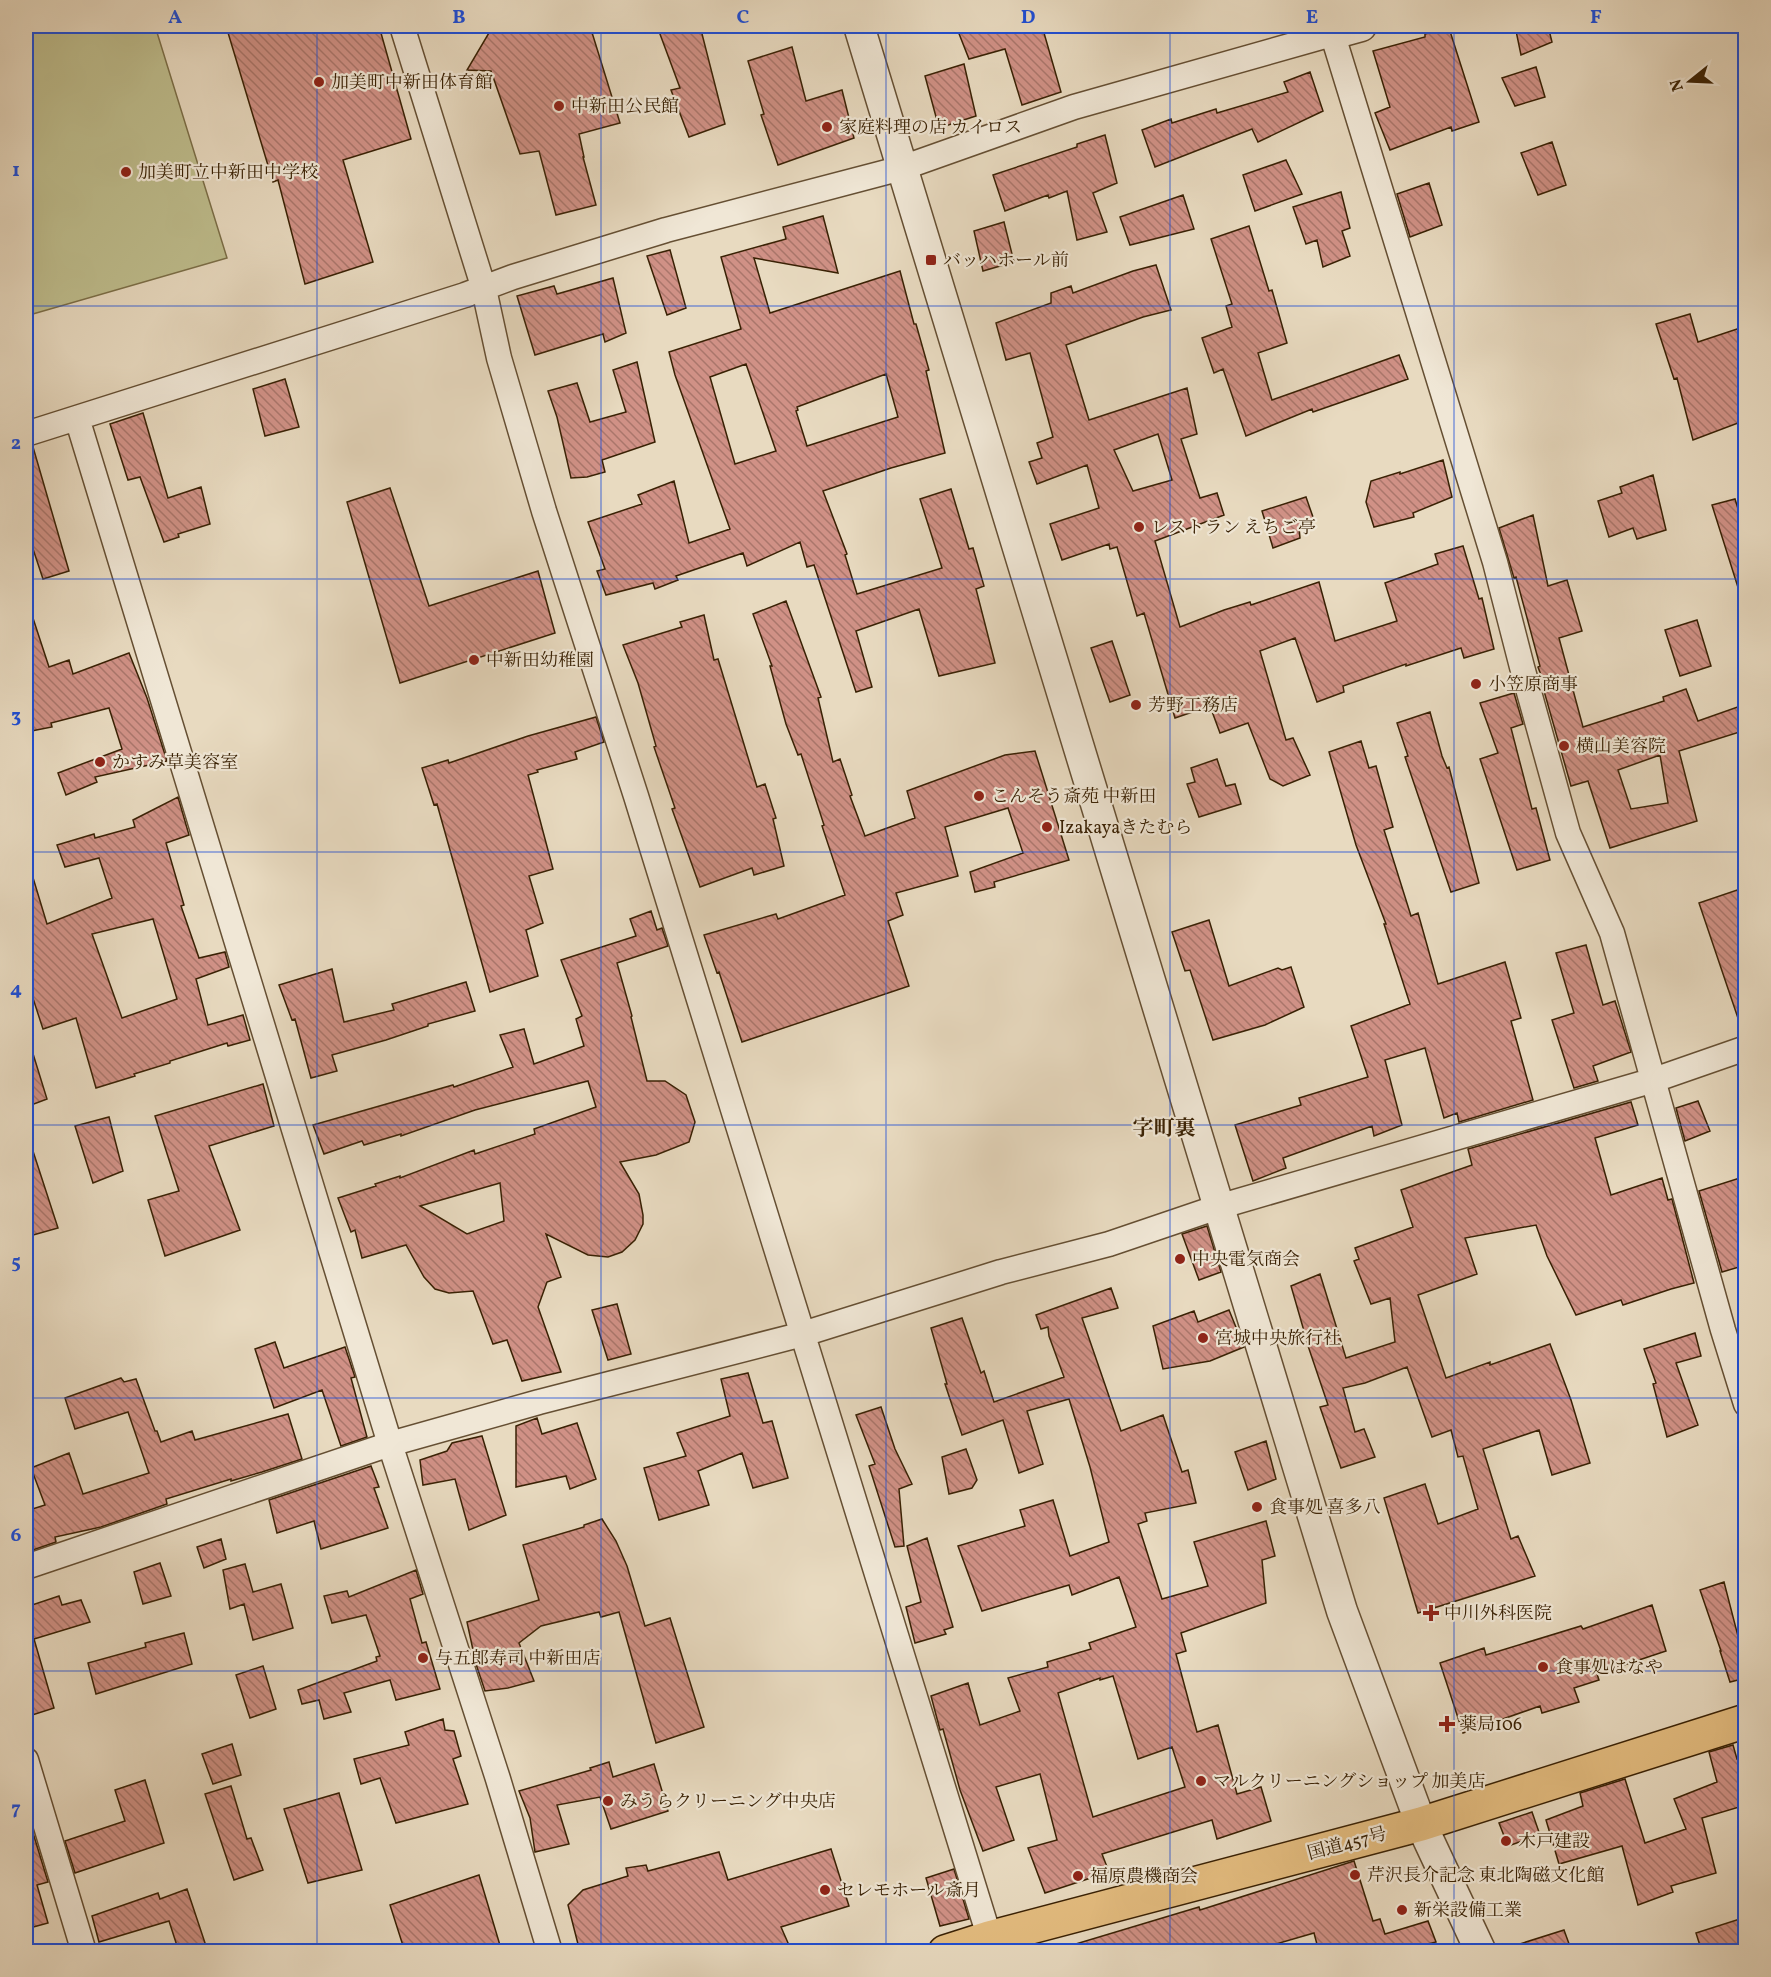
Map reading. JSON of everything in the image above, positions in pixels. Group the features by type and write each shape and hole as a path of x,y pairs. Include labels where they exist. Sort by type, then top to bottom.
{"highway":[{"name":"国道457号","path":"945,1952 992,1945 1421,1824 1746,1721"}],"street":[{"path":"402,26 484,289 499,358 544,511 640,807 992,1945"},
{"path":"859,26 1341,1611 1421,1824 1481,1952"},
{"path":"26,434 666,230 902,168 1074,107 1331,30 1361,26"},
{"path":"1331,30 1495,562 1568,833 1612,933 1723,1330 1746,1404"},
{"path":"77,418 390,1444 498,1779 550,1952"},
{"path":"26,1568 390,1444 539,1402 803,1334 1000,1272 1109,1244 1218,1207 1654,1080 1746,1048"},
{"path":"26,1760 84,1952"}],"shaded area":[{"name":"加美町立中新田中学校","path":"26,26 155,26 227,258 26,316"}],"building":[{"name":"加美町中新田体育館","path":"226,26 379,26 411,139 343,160 373,262 305,284 278,180 273,182"},
{"name":"中新田公民館","path":"493,26 590,26 620,123 579,134 596,205 556,215 539,151 520,154 491,71 467,70"},
{"path":"657,26 700,26 725,124 689,137 671,90 680,88"},
{"path":"956,26 1042,26 1061,92 1022,105 1005,49 969,59"},
{"path":"1515,26 1548,26 1552,42 1521,55"},
{"path":"1449,28 1479,122 1452,131 1451,127 1390,150 1375,113 1390,107 1373,51"},
{"path":"792,47 806,101 842,90 854,138 778,165 761,115 764,114 748,61"},
{"path":"964,64 976,116 939,128 925,76"},
{"path":"1536,67 1545,97 1515,106 1502,78"},
{"path":"1310,72 1323,111 1258,142 1252,129 1155,167 1142,130 1171,119 1172,123 1216,109 1217,113 1288,92 1284,82"},
{"path":"1105,135 1117,183 1093,193 1107,232 1077,240 1067,191 1049,198 1048,195 1005,211 993,175 1077,147 1077,144"},
{"path":"1552,142 1566,185 1538,195 1521,153"},
{"path":"1286,160 1302,194 1255,211 1243,175"},
{"path":"1429,183 1442,225 1410,237 1397,194"},
{"path":"1341,192 1350,228 1342,231 1350,256 1323,267 1317,240 1306,244 1293,207"},
{"path":"1183,195 1194,229 1130,245 1120,217"},
{"path":"823,216 838,273 754,258 770,313 900,271 929,370 926,371 945,453 823,491 847,554 845,555 857,594 942,568 920,499 951,489 969,549 973,548 984,586 976,589 995,663 939,676 919,609 856,631 872,687 856,692 814,565 807,567 800,542 747,566 743,553 676,576 678,580 655,589 653,583 606,595 597,571 605,569 588,522 642,504 638,495 674,481 689,543 730,529 675,375 669,352 741,329 721,257 786,239 783,227","holes":["746,364 776,451 735,464 710,377","886,374 898,417 807,446 796,411 797,407"]},
{"path":"1004,222 1014,262 983,271 974,231"},
{"path":"1249,226 1269,291 1272,290 1287,343 1258,353 1272,400 1399,355 1408,379 1313,412 1312,409 1246,436 1223,369 1214,373 1202,338 1232,327 1226,306 1232,304 1211,239"},
{"path":"670,250 686,308 667,315 647,256"},
{"path":"1156,265 1171,310 1143,317 1066,345 1089,420 1187,388 1197,434 1181,439 1200,498 1217,493 1224,515 1155,541 1180,627 1224,610 1250,602 1251,605 1319,582 1335,641 1397,621 1385,583 1438,564 1435,554 1463,546 1479,599 1482,598 1494,649 1464,658 1461,648 1406,666 1406,664 1343,686 1344,692 1317,702 1295,638 1260,651 1286,740 1293,738 1310,775 1283,786 1270,779 1248,723 1220,733 1210,706 1175,718 1144,613 1137,616 1117,547 1110,549 1109,544 1062,560 1050,524 1099,508 1087,465 1037,484 1029,462 1042,458 1037,443 1053,437 1030,353 1006,360 996,323 1051,303 1051,293 1071,286 1073,293","holes":["1158,434 1172,480 1133,491 1114,450"]},
{"path":"613,278 626,333 605,342 603,334 535,355 517,296 554,286 557,294"},
{"path":"1690,314 1698,342 1746,326 1746,420 1693,440 1677,378 1674,379 1656,324"},
{"path":"637,362 655,442 602,460 605,472 571,478 557,417 548,391 577,383 590,422 626,412 613,370"},
{"path":"285,379 299,427 265,436 253,389"},
{"path":"143,413 168,498 201,487 210,524 178,534 179,537 164,542 140,477 128,480 110,424"},
{"path":"33,447 69,571 43,579 26,528 26,448"},
{"path":"1443,460 1452,497 1413,513 1414,517 1374,527 1366,502 1371,481"},
{"path":"1653,475 1666,530 1637,539 1633,528 1609,537 1598,501 1622,493 1620,487"},
{"path":"390,488 429,606 538,571 555,633 400,683 347,502"},
{"path":"1306,497 1314,520 1299,528 1300,538 1273,548 1262,511"},
{"path":"1735,499 1739,512 1746,510 1746,596 1741,597 1712,505"},
{"path":"1533,515 1548,586 1567,580 1582,631 1559,638 1583,727 1664,701 1663,697 1686,689 1698,721 1746,704 1746,730 1679,751 1697,821 1610,848 1588,781 1571,786 1542,684 1544,683 1538,667 1540,666 1516,577 1514,578 1499,528","holes":["1660,755 1668,803 1631,809 1618,770"]},
{"path":"786,601 821,697 818,698 833,762 840,759 852,795 850,796 865,836 915,818 907,791 1005,755 1035,751 1069,860 994,882 995,887 975,892 970,872 1023,853 1008,808 945,827 958,876 896,893 903,915 888,921 909,986 742,1042 704,935 776,914 778,919 845,895 801,754 798,755 786,724 770,666 772,666 753,614"},
{"path":"30,609 49,667 69,660 73,674 129,653 147,698 167,761 95,777 97,782 66,795 58,773 122,749 109,708 51,723 52,727 26,732 26,610"},
{"path":"704,615 714,660 718,659 757,787 765,784 776,818 773,819 784,866 754,875 752,868 700,887 672,809 675,808 654,747 656,746 638,683 623,645 682,627 680,622"},
{"path":"1697,620 1711,666 1680,676 1665,630"},
{"path":"1112,641 1130,695 1110,702 1091,648"},
{"path":"1514,693 1523,724 1511,728 1532,809 1536,808 1550,860 1517,870 1480,759 1498,753 1480,703"},
{"path":"1430,712 1442,756 1447,768 1449,767 1479,883 1451,892 1405,757 1408,756 1397,723"},
{"path":"596,717 604,742 575,752 577,759 537,770 538,772 528,775 553,869 529,876 543,923 526,930 538,976 490,992 437,804 434,805 422,768 448,760 449,763 528,736"},
{"path":"1361,741 1369,768 1376,766 1393,827 1384,830 1411,916 1418,913 1438,984 1505,962 1521,1018 1511,1021 1533,1100 1459,1122 1457,1113 1444,1118 1425,1048 1385,1060 1402,1125 1374,1136 1372,1126 1283,1158 1286,1168 1253,1181 1235,1125 1301,1105 1299,1098 1368,1077 1351,1026 1410,1004 1384,924 1386,924 1356,845 1329,752"},
{"path":"1217,759 1226,786 1235,784 1241,804 1199,817 1187,784 1195,782 1191,768"},
{"path":"178,797 189,835 166,843 184,905 181,906 199,958 225,952 229,967 196,979 208,1025 243,1015 250,1040 228,1046 227,1043 96,1088 76,1018 43,1029 26,977 26,871 31,871 47,924 112,898 99,858 65,867 57,845 94,834 95,838 135,827 133,820","holes":["153,919 177,999 122,1018 92,934"]},
{"path":"1746,887 1746,1030 1742,1030 1699,903"},
{"path":"651,911 657,930 662,928 668,946 617,963 647,1081 665,1081 686,1095 695,1122 689,1142 656,1155 620,1162 639,1194 643,1215 643,1224 635,1240 622,1252 608,1257 588,1255 546,1234 561,1277 547,1282 538,1307 561,1372 522,1381 507,1340 493,1344 473,1291 449,1293 435,1289 424,1277 406,1245 362,1258 355,1230 351,1232 338,1198 474,1150 475,1154 535,1134 534,1129 596,1107 588,1081 475,1110 401,1136 401,1134 364,1145 362,1141 324,1154 313,1125 453,1085 454,1087 513,1067 500,1035 524,1029 534,1064 584,1046 576,1019 582,1016 561,960 636,936 630,919","holes":["500,1183 504,1221 467,1234 420,1206"]},
{"path":"1209,920 1229,986 1278,968 1282,970 1291,967 1304,1007 1265,1025 1213,1040 1190,970 1185,971 1172,932"},
{"path":"1586,945 1603,1005 1615,1001 1631,1052 1593,1066 1598,1081 1574,1088 1552,1020 1574,1013 1556,953"},
{"path":"332,969 344,1022 394,1010 392,1004 466,982 475,1011 332,1055 337,1071 311,1078 295,1019 292,1020 279,985"},
{"path":"30,1044 47,1099 26,1107 26,1045"},
{"path":"263,1084 274,1126 209,1146 240,1230 165,1256 148,1200 179,1191 155,1116"},
{"path":"1698,1101 1710,1131 1685,1141 1676,1108"},
{"path":"1631,1102 1638,1125 1595,1138 1611,1195 1662,1178 1668,1200 1672,1199 1694,1283 1623,1305 1621,1300 1576,1315 1547,1256 1536,1225 1465,1238 1477,1274 1418,1295 1446,1378 1550,1344 1571,1400 1590,1463 1552,1475 1539,1430 1483,1449 1511,1539 1518,1536 1535,1576 1418,1613 1384,1498 1425,1484 1438,1524 1478,1509 1463,1456 1458,1457 1451,1430 1432,1437 1407,1367 1365,1383 1343,1388 1355,1432 1364,1429 1375,1457 1341,1468 1320,1407 1328,1405 1303,1331 1291,1286 1320,1274 1346,1358 1395,1342 1390,1298 1371,1304 1354,1261 1359,1259 1355,1248 1413,1227 1401,1190 1472,1165 1468,1149"},
{"path":"109,1117 123,1171 93,1183 75,1126"},
{"path":"31,1145 58,1228 26,1237 26,1146"},
{"path":"1746,1176 1746,1265 1722,1272 1699,1191"},
{"path":"1207,1226 1221,1272 1199,1280 1182,1234"},
{"path":"1111,1288 1118,1308 1082,1318 1121,1431 1163,1415 1182,1472 1188,1470 1196,1503 1145,1513 1147,1521 1138,1524 1162,1599 1208,1586 1194,1542 1266,1521 1275,1556 1262,1560 1266,1603 1181,1633 1186,1651 1176,1654 1197,1732 1218,1725 1237,1794 1261,1787 1271,1821 1217,1839 1212,1820 1102,1854 1109,1872 1045,1893 1028,1848 1057,1840 1040,1774 996,1787 1014,1840 983,1851 960,1790 931,1696 968,1683 980,1725 1020,1711 1008,1678 1048,1667 1047,1662 1091,1649 1089,1643 1136,1627 1119,1577 1072,1595 1069,1585 982,1611 958,1546 1025,1526 1020,1510 1053,1500 1070,1556 1109,1542 1090,1467 1069,1399 1027,1411 1043,1464 1019,1473 1003,1420 962,1435 945,1384 947,1384 931,1328 962,1318 981,1373 984,1371 994,1402 1064,1377 1048,1327 1041,1329 1036,1315","holes":["1113,1676 1138,1759 1172,1747 1185,1787 1093,1817 1058,1693 1100,1678 1100,1680"]},
{"path":"617,1304 631,1354 608,1360 592,1310"},
{"path":"1229,1310 1244,1347 1210,1361 1163,1369 1153,1326 1194,1311 1198,1322"},
{"path":"1695,1333 1701,1356 1676,1363 1698,1425 1667,1437 1653,1384 1656,1383 1644,1349"},
{"path":"275,1342 284,1368 345,1347 355,1377 351,1378 367,1437 341,1446 322,1390 274,1408 255,1349"},
{"path":"748,1373 763,1423 772,1421 788,1478 753,1488 742,1453 698,1471 709,1505 659,1520 644,1468 686,1456 677,1433 730,1416 721,1379"},
{"path":"121,1378 124,1382 136,1379 161,1442 192,1431 195,1440 288,1414 302,1459 166,1499 167,1504 101,1527 55,1537 56,1542 30,1551 26,1539 26,1511 45,1505 31,1468 69,1453 83,1494 149,1473 128,1412 75,1429 65,1398"},
{"path":"881,1407 895,1449 912,1484 899,1489 904,1546 895,1547 869,1466 875,1464 856,1415"},
{"path":"537,1418 542,1434 577,1423 596,1479 570,1489 566,1476 516,1487 516,1426"},
{"path":"482,1436 506,1515 469,1530 455,1479 423,1485 420,1460 447,1451 452,1443"},
{"path":"1266,1441 1276,1479 1248,1490 1235,1452"},
{"path":"966,1449 977,1480 972,1488 949,1494 942,1457"},
{"path":"371,1466 379,1487 374,1488 388,1528 321,1549 314,1521 277,1533 269,1500"},
{"path":"602,1519 616,1541 627,1566 645,1626 670,1618 704,1727 656,1743 619,1612 601,1617 599,1612 541,1626 519,1643 534,1681 485,1691 476,1664 467,1622 539,1600 523,1545 584,1527 584,1525"},
{"path":"927,1538 953,1627 944,1630 946,1634 915,1643 906,1607 921,1602 907,1546"},
{"path":"221,1539 226,1559 204,1568 197,1547"},
{"path":"160,1563 171,1596 143,1604 134,1572"},
{"path":"245,1564 253,1592 281,1584 293,1628 253,1640 244,1604 230,1609 223,1570"},
{"path":"416,1570 423,1594 410,1599 422,1643 426,1642 440,1689 396,1700 390,1680 344,1693 351,1712 324,1719 319,1700 302,1704 298,1690 377,1661 376,1657 380,1656 366,1615 332,1623 324,1596 347,1591 349,1597"},
{"path":"1724,1582 1740,1644 1746,1643 1746,1678 1730,1682 1700,1590"},
{"path":"59,1596 62,1605 81,1600 90,1622 34,1639 54,1708 26,1717 26,1607"},
{"path":"1652,1605 1666,1651 1597,1674 1599,1680 1574,1688 1579,1702 1542,1713 1540,1706 1463,1733 1440,1663 1484,1648 1486,1655 1581,1626 1583,1629"},
{"path":"184,1633 192,1664 96,1694 88,1663 146,1647 145,1643"},
{"path":"263,1666 276,1709 250,1718 236,1675"},
{"path":"443,1719 445,1730 454,1731 461,1756 453,1759 468,1804 396,1823 380,1778 361,1784 354,1759 409,1745 405,1732"},
{"path":"232,1744 241,1775 213,1784 202,1754"},
{"path":"1733,1745 1737,1759 1746,1756 1746,1805 1702,1818 1716,1873 1671,1886 1673,1892 1638,1905 1622,1846 1559,1864 1546,1820 1583,1806 1580,1793 1625,1779 1645,1843 1686,1829 1674,1799 1717,1782 1709,1752"},
{"path":"609,1762 613,1777 654,1764 668,1811 611,1829 600,1797 557,1805 569,1844 535,1852 530,1818 519,1791 591,1770 590,1768"},
{"path":"145,1780 164,1843 75,1873 65,1841 125,1821 115,1790"},
{"path":"231,1786 247,1839 251,1838 263,1870 234,1880 205,1794"},
{"path":"339,1793 362,1870 308,1883 284,1809"},
{"path":"26,1810 48,1882 37,1885 48,1923 26,1929"},
{"path":"1532,1812 1540,1835 1508,1846 1499,1823"},
{"path":"831,1849 849,1906 781,1927 792,1952 580,1952 568,1905 583,1890 628,1876 626,1868 646,1865 648,1871 719,1852 728,1880"},
{"path":"1354,1861 1373,1921 1380,1919 1385,1934 1428,1921 1436,1942 1397,1952 1319,1952 1314,1933 1248,1952 1070,1952 1069,1946 1199,1907 1200,1910"},
{"path":"954,1869 969,1919 940,1926 926,1878"},
{"path":"479,1875 502,1952 405,1952 390,1905"},
{"path":"187,1889 208,1952 179,1952 169,1921 99,1942 92,1916 158,1893 160,1899"},
{"path":"1746,1917 1746,1952 1702,1952 1696,1933"},
{"path":"1564,1930 1572,1952 1510,1952 1510,1947"}],"place":[{"name":"加美町中新田体育館","path":"319,82"},
{"name":"中新田公民館","path":"559,106"},
{"name":"家庭料理の店 カイロス","path":"827,127"},
{"name":"加美町立中新田中学校","path":"126,172"},
{"name":"バッハホール前","path":"931,260"},
{"name":"レストラン えちご亭","path":"1139,527"},
{"name":"中新田幼稚園","path":"474,660"},
{"name":"小笠原商事","path":"1476,684"},
{"name":"芳野工務店","path":"1136,705"},
{"name":"横山美容院","path":"1564,746"},
{"name":"かすみ草美容室","path":"100,762"},
{"name":"こんそう斎苑 中新田","path":"979,796"},
{"name":"Izakayaきたむら","path":"1047,827"},
{"name":"中央電気商会","path":"1180,1259"},
{"name":"宮城中央旅行社","path":"1203,1338"},
{"name":"食事処 喜多八","path":"1257,1507"},
{"name":"中川外科医院","path":"1431,1613"},
{"name":"与五郎寿司 中新田店","path":"423,1658"},
{"name":"食事処はなや","path":"1543,1667"},
{"name":"薬局106","path":"1447,1724"},
{"name":"マルクリーニングショップ 加美店","path":"1201,1781"},
{"name":"みうらクリーニング中央店","path":"608,1801"},
{"name":"木戸建設","path":"1506,1841"},
{"name":"芹沢長介記念 東北陶磁文化館","path":"1355,1875"},
{"name":"福原農機商会","path":"1078,1876"},
{"name":"セレモホール斎月","path":"825,1890"},
{"name":"新栄設備工業","path":"1402,1910"}],"district":[{"name":"字町裏","path":"1164,1128"}]}
